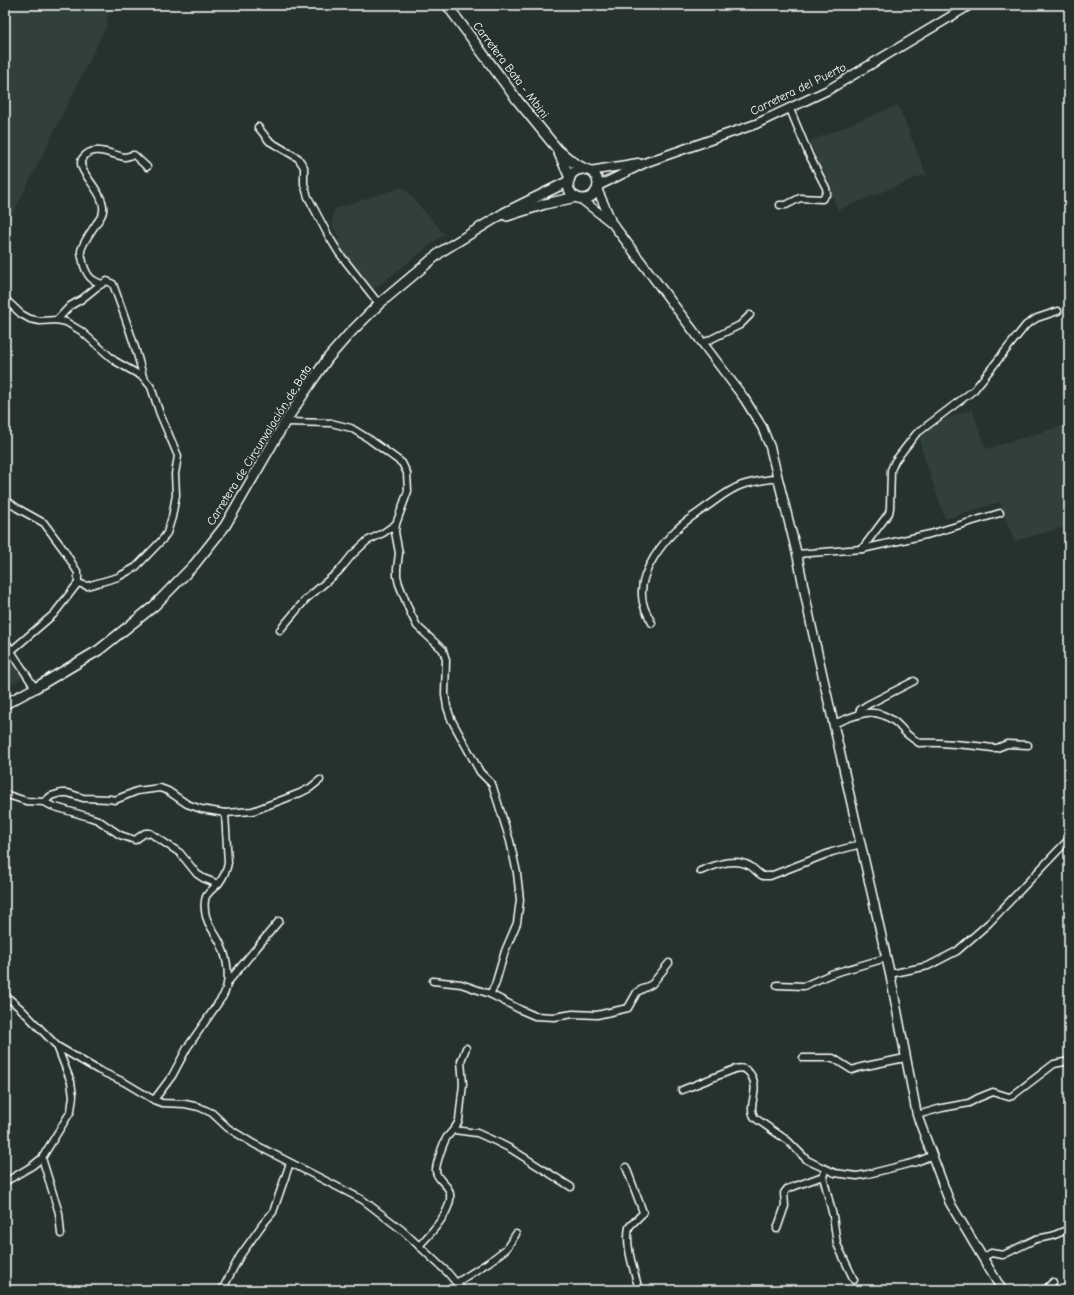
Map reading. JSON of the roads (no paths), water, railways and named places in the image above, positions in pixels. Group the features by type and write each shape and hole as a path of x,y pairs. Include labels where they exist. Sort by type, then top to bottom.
{"main road":[{"name":"Carretera del Puerto","path":"597,187 646,162 756,124 790,109 828,90 970,5"},
{"name":"Carretera Bata - Mbini","path":"448,6 518,101 558,150 588,170"},
{"name":"Carretera Bata - Mbini","path":"558,150 569,179"},
{"name":"Carretera del Puerto","path":"588,170 646,162"},
{"path":"612,222 570,192 569,179 576,171 588,170 596,177 597,187 612,222 744,398 759,421 770,447 797,554 811,624 890,974 917,1115 950,1203 1002,1290"},
{"name":"Carretera de Circunvalación de Bata","path":"5,704 99,650 154,606 194,565 225,526 285,422 328,358 349,334 379,304 442,251 504,213 569,179"},
{"path":"578,198 586,199 591,196 597,187"},
{"name":"Carretera de Circunvalación de Bata","path":"491,222 545,204 578,198"}],"street":[{"path":"780,205 786,205 800,198 822,200 827,193 790,109"},
{"path":"258,127 269,141 298,158 304,167 304,184 308,197 328,234 339,253 379,304"},
{"path":"102,284 93,281 87,274 81,249 103,212 103,203 98,191 82,171 81,164 83,159 88,154 94,151 105,151 125,157 134,155 147,167"},
{"path":"57,320 70,306 82,299 91,290 107,281 113,284 138,355 142,377"},
{"path":"5,299 21,314 30,319 40,321 57,320 66,322 81,330 115,361 142,377 151,387 160,414 178,456 175,474 176,495 167,532 162,540 136,567 118,577 87,586 78,583"},
{"path":"862,549 889,513 892,466 916,434 974,390 1026,325 1037,318 1058,311"},
{"path":"703,343 740,325 750,314"},
{"path":"285,422 331,423 351,428 402,463 407,473 408,491 396,524 395,532 399,553 397,576 399,584 417,626 443,650 446,660 445,694 447,708 451,719 480,772 492,784 510,841 517,873 520,900 517,924 504,951 495,985 490,994"},
{"path":"652,623 644,609 642,591 644,580 650,563 669,538 686,522 741,485 778,478"},
{"path":"5,499 17,508 44,523 64,550 78,573 78,583 54,614 11,651"},
{"path":"797,554 862,549 930,534 1000,513"},
{"path":"280,630 306,599 339,572 352,555 367,541 396,524"},
{"path":"5,639 35,688"},
{"path":"858,715 860,710 867,705 914,681"},
{"path":"834,724 858,715 875,712 886,716 896,723 919,743 931,742 993,748 1007,744 1028,745"},
{"path":"44,802 50,796 61,793 68,793 83,798 110,798 115,800 137,791 160,788 187,804 201,809 225,813 252,811 300,794 320,780"},
{"path":"5,794 26,801 44,802 52,806 98,820 120,834 135,840 145,833 150,833 185,857 197,874 218,884"},
{"path":"154,1100 172,1076 187,1048 224,996 227,989 228,982 226,962 221,945 207,920 204,900 220,882 228,863 225,813"},
{"path":"890,974 928,966 957,951 989,923 1069,839"},
{"path":"700,871 730,861 750,866 763,876 770,876 832,852 861,844"},
{"path":"228,982 280,921"},
{"path":"777,985 804,986 831,974 886,958"},
{"path":"433,981 461,984 490,994 535,1016 554,1017 573,1014 597,1015 628,1008 637,992 652,984 669,963"},
{"path":"5,995 21,1009 57,1046 98,1070 124,1082 154,1100 162,1103 199,1106 212,1113 228,1128 290,1163 363,1200 402,1230 462,1290"},
{"path":"5,1182 32,1166 42,1158 71,1111 74,1096 71,1082 57,1046"},
{"path":"419,1246 444,1217 450,1198 448,1189 438,1176 436,1168 447,1138 454,1130 459,1120 462,1084 461,1060 466,1048"},
{"path":"803,1058 833,1058 852,1070 905,1058"},
{"path":"917,1115 969,1103 993,1092 1012,1096 1054,1064 1069,1061"},
{"path":"682,1090 735,1068 748,1071 756,1089 752,1110 755,1118 788,1140 807,1160 835,1172 857,1176 916,1162 932,1156"},
{"path":"454,1130 477,1133 497,1142 511,1149 571,1187"},
{"path":"42,1158 59,1213 61,1234"},
{"path":"222,1290 240,1256 273,1212 290,1163"},
{"path":"626,1167 643,1212 628,1230 628,1244 639,1290"},
{"path":"778,1229 779,1221 785,1206 784,1193 787,1189 823,1176 828,1170"},
{"path":"823,1176 833,1216 837,1244 854,1280"},
{"path":"983,1258 991,1253 1003,1255 1036,1239 1052,1236 1069,1229"},
{"path":"456,1283 506,1249 516,1234"},
{"path":"1044,1290 1053,1282"}]}
